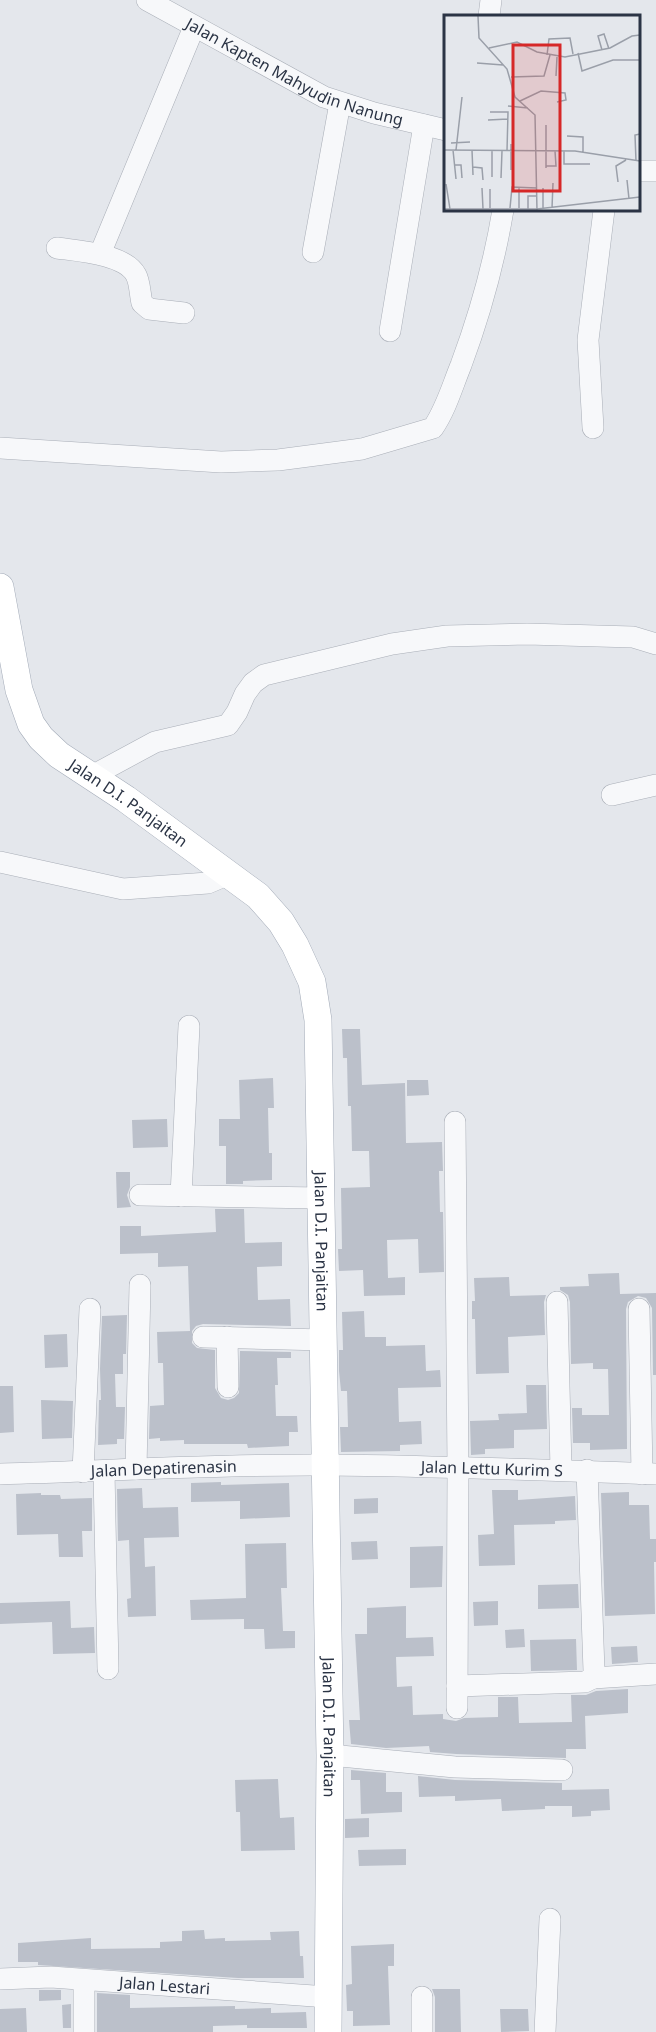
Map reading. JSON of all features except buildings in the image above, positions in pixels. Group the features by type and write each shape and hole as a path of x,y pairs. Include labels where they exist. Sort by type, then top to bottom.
{"main road":[{"name":"Jalan D.I. Panjaitan","path":"0,587 19,690 31,724 41,738 59,754 126,799 258,896 281,922 295,945 312,982 318,1020 326,1465 330,1755 328,2032"}],"street":[{"name":"Jalan Kapten Mahyudin Nanung","path":"147,0 324,98 444,130"},
{"path":"489,15 490,0"},
{"path":"100,254 194,27"},
{"path":"313,252 340,103"},
{"path":"390,331 424,125"},
{"path":"0,448 221,462 278,460 362,449 433,428 447,402 475,326 495,256 503,212"},
{"path":"592,428 588,340 604,212"},
{"path":"57,248 100,254 128,265 137,276 142,303 149,309 184,313"},
{"path":"92,776 155,742 228,725 245,694 253,683 264,675 392,644 447,636 527,634 633,637 656,644"},
{"path":"612,795 656,785"},
{"path":"0,862 123,889 208,883 229,874"},
{"path":"181,1196 189,1026"},
{"path":"455,1122 458,1468 457,1708"},
{"path":"140,1195 321,1198"},
{"path":"136,1469 141,1285"},
{"path":"557,1302 561,1470"},
{"path":"82,1472 90,1309"},
{"path":"639,1310 649,1474"},
{"path":"203,1337 324,1340"},
{"path":"227,1337 228,1386"},
{"name":"Jalan Lettu Kurim S","path":"326,1465 587,1470 649,1474"},
{"name":"Jalan Depatirenasin","path":"0,1474 326,1465"},
{"path":"587,1470 594,1671 592,1678"},
{"path":"104,1471 108,1669"},
{"path":"457,1686 585,1682 592,1678 656,1674"},
{"path":"330,1755 455,1767 562,1770"},
{"path":"545,2032 550,1918"},
{"name":"Jalan Lestari","path":"0,1979 51,1977 328,1997"},
{"path":"84,1980 84,2032"},
{"path":"422,1997 422,2032"}]}
